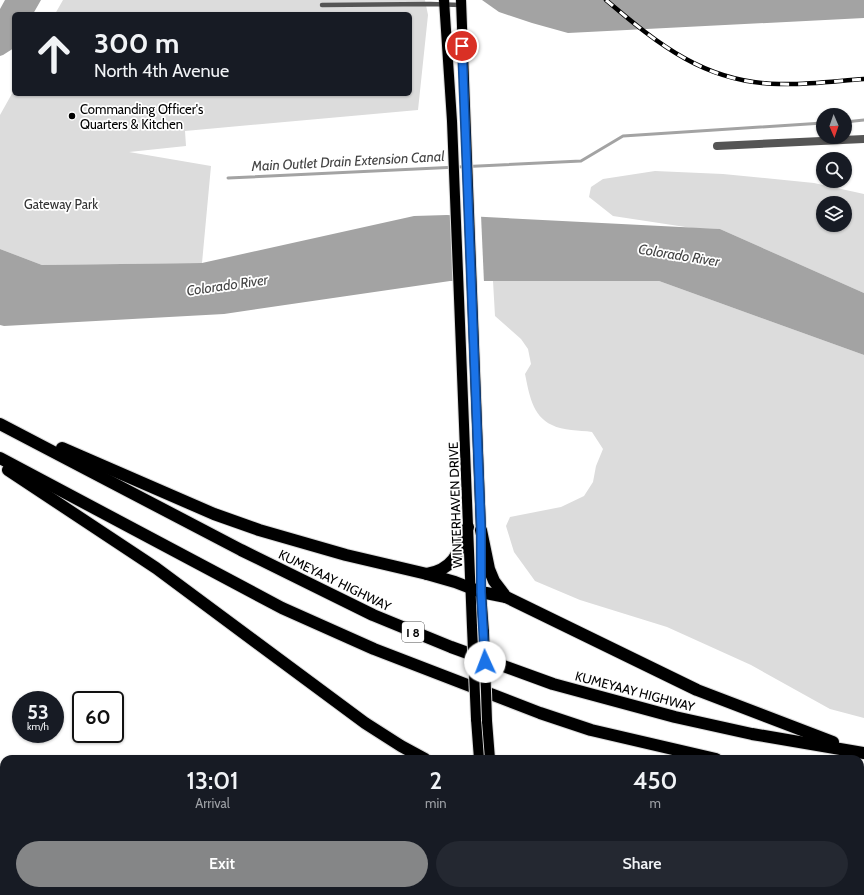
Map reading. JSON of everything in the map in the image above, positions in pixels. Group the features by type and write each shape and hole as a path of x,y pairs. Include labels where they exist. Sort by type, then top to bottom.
{"highway":[{"path":"0,423 214,514 259,530 346,555 427,574 476,590 506,597 697,690 861,752"},
{"name":"KUMEYAAY HIGHWAY","path":"0,423 241,550 373,615 451,647 553,684 675,717 752,734 861,752"},
{"name":"I 8","path":"0,458 282,608 374,649 540,713 591,730 699,755"},
{"path":"0,464 156,568 365,723 418,755"},
{"path":"427,574 438,572 450,564 459,550 468,527"},
{"path":"481,530 489,569 494,581 506,597"}],"main road":[{"name":"WINTERHAVEN DRIVE","path":"444,2 452,121 458,250 468,527 476,590 484,632 490,755"},
{"name":"WINTERHAVEN DRIVE","path":"461,2 481,530 472,627 479,755"}],"street":[{"path":"717,146 864,139"}],"lane":[{"path":"322,5 430,4 461,2"}],"green space":[{"name":"Gateway Park","path":"63,0 425,0 428,15 418,110 185,131 186,146 129,152 211,166 202,263 42,265 0,249 0,115 12,94 12,96 412,96 412,12 56,12"},
{"path":"655,171 723,174 814,183 816,183 816,188 837,188 864,194 864,293 720,229 692,228 613,216 589,197 591,187 603,179"},
{"path":"493,281 659,281 864,355 864,718 830,709 751,665 667,627 580,600 535,581 514,552 506,526 510,517 561,507 584,496 593,482 596,466 603,449 592,432 556,427 545,421 536,410 532,403 525,374 531,364 528,349 521,339 495,316"}],"water":[{"path":"5,0 41,0 34,12 12,12 12,49 0,56 0,9"},
{"path":"482,0 864,0 864,18 568,33 499,12"},
{"name":"Colorado River","path":"447,215 720,229 864,293 864,355 659,281 450,281 224,314 0,325 0,249 42,265 202,263 414,216"}],"pier":[{"path":"451,213 481,215 484,283 454,283"}],"waterway":[{"name":"Main Outlet Drain Extension Canal","path":"852,121 864,120"},
{"name":"Main Outlet Drain Extension Canal","path":"228,178 581,161 623,136 816,123"}],"railway":[{"path":"606,0 645,32 665,46 706,69 729,77 753,82 779,84 864,79"}],"place":[{"name":"Commanding Officer's Quarters & Kitchen","path":"72,116"}],"route":[{"path":"462,46 481,530 481,592 485,662"}]}
